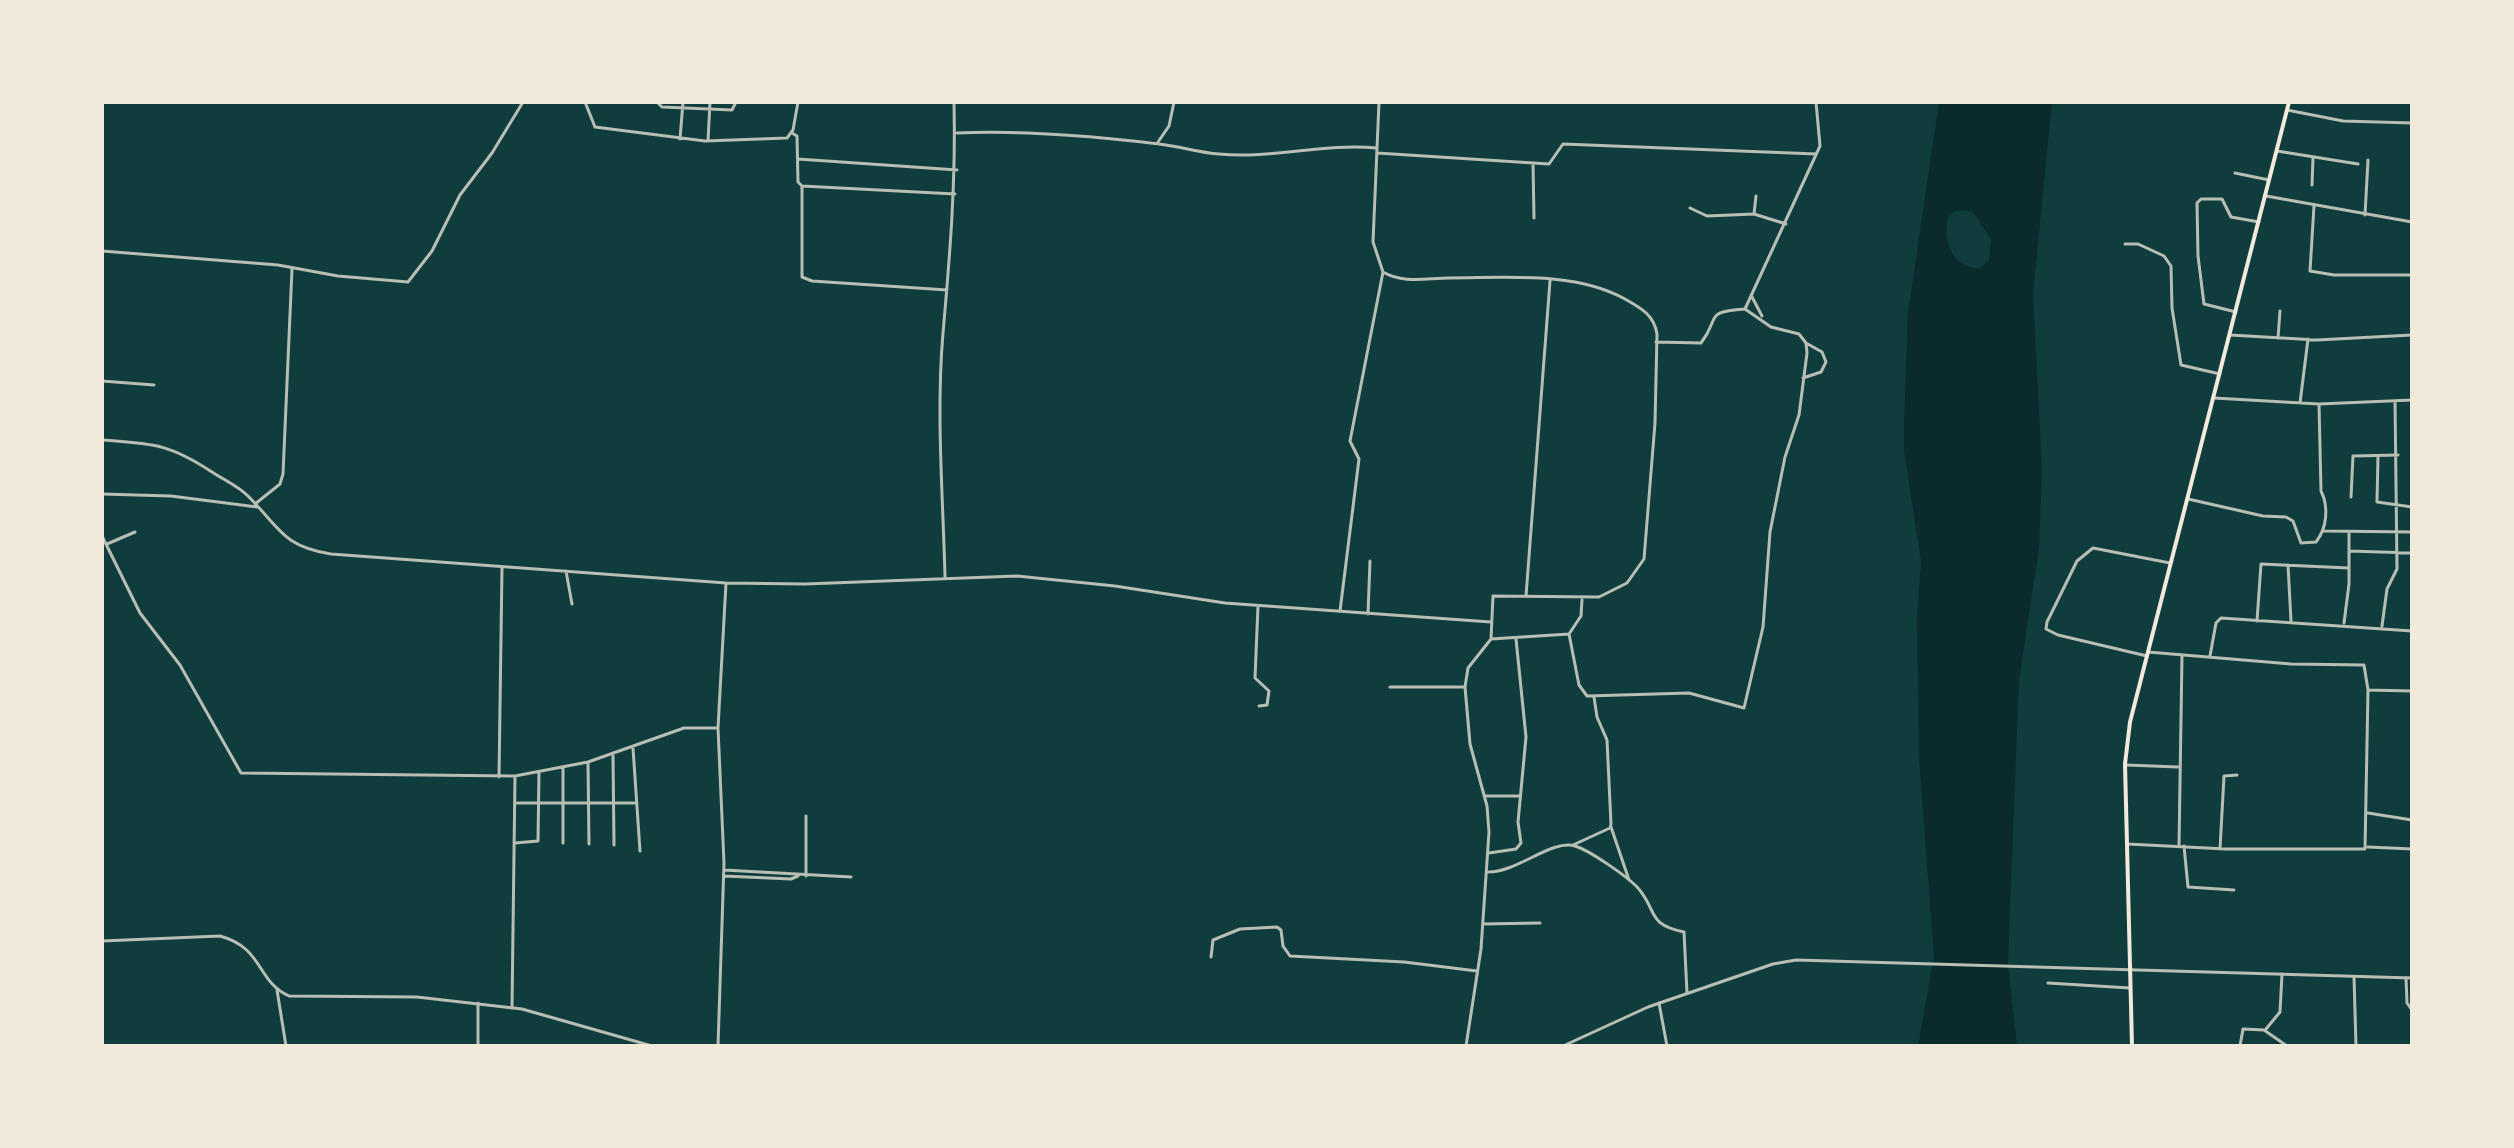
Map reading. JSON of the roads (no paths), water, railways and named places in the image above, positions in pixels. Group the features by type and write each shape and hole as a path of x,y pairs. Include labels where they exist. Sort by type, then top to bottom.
{"main road":[{"path":"2132,1046 2125,764 2130,722 2289,102"}],"street":[{"path":"102,251 149,252 401,283 411,280 432,251 460,195 492,153 523,102"},
{"path":"585,102 595,127 708,141 785,139 792,133 798,102"},
{"path":"657,102 662,107 683,105 734,110 736,102"},
{"path":"708,141 710,102"},
{"path":"945,578 941,409 957,170 954,102"},
{"path":"1156,143 1169,126 1174,102"},
{"path":"1340,612 1359,459 1350,441 1383,272 1373,242 1379,102"},
{"path":"1745,309 1816,154 1821,137 1816,102"},
{"path":"680,139 683,105"},
{"path":"2287,110 2343,121 2412,123"},
{"path":"957,133 1008,131 1156,143 1244,156 1291,154 1305,148 1336,145 1533,163 1552,162 1563,144 1816,154"},
{"path":"792,133 797,136 798,182 802,186 802,277 812,281 947,290"},
{"path":"2277,151 2358,164"},
{"path":"2312,185 2313,158"},
{"path":"798,159 957,170"},
{"path":"2365,215 2368,160"},
{"path":"1533,163 1534,218"},
{"path":"2235,173 2269,180"},
{"path":"802,186 955,194"},
{"path":"1754,214 1756,196"},
{"path":"2265,196 2412,222"},
{"path":"2236,312 2206,306 2204,302 2198,256 2197,203 2201,199 2222,199 2231,217 2259,222"},
{"path":"2314,206 2310,271 2334,275 2412,275"},
{"path":"1690,208 1707,216 1754,214 1786,224"},
{"path":"2125,244 2135,243 2164,256 2171,266 2171,303 2181,365 2220,374"},
{"path":"102,494 171,496 256,506 280,484 283,474 292,269"},
{"path":"1383,272 1401,279 1550,281 1597,285 1651,317 1656,342 1647,554 1627,583 1599,597 1493,596 1491,639 1468,668 1465,687 1470,744 1489,818 1483,924 1466,1046"},
{"path":"1526,596 1550,281"},
{"path":"1751,295 1764,320"},
{"path":"1656,342 1701,343 1712,318 1720,311 1745,309 1771,327 1799,334 1806,343 1822,352 1826,362 1821,372 1803,378"},
{"path":"2278,338 2280,311"},
{"path":"2230,335 2308,339 2412,335"},
{"path":"2300,403 2308,339"},
{"path":"1582,599 1581,616 1569,634 1583,693 1594,697 1697,693 1744,708 1763,627 1770,532 1785,457 1799,415 1806,343"},
{"path":"102,381 154,385"},
{"path":"2214,398 2319,404 2412,400"},
{"path":"2382,628 2387,589 2396,575 2398,553 2395,401"},
{"path":"2188,499 2263,516 2286,517 2293,521 2303,545 2316,542 2324,531 2326,503 2321,491 2319,404"},
{"path":"102,440 170,447 235,486 286,540 311,551 726,583 1046,578 1258,606 1491,622"},
{"path":"2351,497 2353,456 2398,455"},
{"path":"2378,456 2377,502 2412,507"},
{"path":"2324,531 2412,532"},
{"path":"107,544 135,532"},
{"path":"2344,625 2349,532"},
{"path":"102,536 140,613 180,665 241,773 515,776 613,755 684,728 718,728"},
{"path":"2172,564 2093,548 2077,561 2046,629 2058,635 2147,654 2291,664 2364,665 2368,690 2368,847"},
{"path":"2349,551 2412,553"},
{"path":"1368,614 1370,561"},
{"path":"2288,565 2291,621"},
{"path":"2257,621 2259,566 2349,568"},
{"path":"499,777 502,567"},
{"path":"566,571 572,604"},
{"path":"718,1046 724,870 718,728 726,583"},
{"path":"1258,606 1255,678 1269,691 1267,705 1259,706"},
{"path":"2210,656 2218,620 2226,617 2412,631"},
{"path":"1491,639 1569,634"},
{"path":"1488,853 1520,846 1519,796 1526,737 1516,639"},
{"path":"2182,655 2178,767 2181,846 2188,887 2234,890"},
{"path":"1390,687 1465,687"},
{"path":"2368,690 2412,691"},
{"path":"1594,697 1597,717 1607,740 1611,827 1629,880"},
{"path":"633,748 640,851"},
{"path":"613,755 614,845"},
{"path":"588,762 589,844"},
{"path":"2125,764 2178,767"},
{"path":"563,768 563,843"},
{"path":"514,843 538,841 539,772"},
{"path":"2220,849 2224,776 2237,775"},
{"path":"512,1008 515,776"},
{"path":"1484,796 1519,796"},
{"path":"515,803 637,803"},
{"path":"2368,813 2412,820"},
{"path":"806,816 806,876"},
{"path":"1486,872 1504,872 1533,857 1573,845 1611,827"},
{"path":"2126,844 2353,852 2368,847 2412,849"},
{"path":"1573,845 1641,891 1658,923 1684,932 1687,993"},
{"path":"724,870 851,877"},
{"path":"724,876 791,879 798,876"},
{"path":"1483,924 1540,923"},
{"path":"1211,957 1213,940 1231,931 1277,927 1281,930 1283,946 1290,956 1409,962 1477,971"},
{"path":"102,941 199,935 231,939 252,952 277,990 286,1046"},
{"path":"1563,1046 1659,1003 1789,961 2412,978"},
{"path":"2264,1030 2280,1012 2282,974"},
{"path":"2354,977 2356,1046"},
{"path":"2406,978 2407,1003 2412,1010"},
{"path":"2048,983 2130,988"},
{"path":"277,990 298,998 378,995 512,1008 652,1046"},
{"path":"478,1003 478,1046"},
{"path":"1659,1003 1667,1046"},
{"path":"2240,1046 2241,1030 2264,1030 2287,1046"}],"water":[{"path":"1939,102 2052,102 2033,294 2042,471 2039,549 2019,680 2010,909 2008,965 2017,1046 1918,1046 1934,956 1919,759 1917,619 1921,562 1904,450 1908,312","holes":["1954,211 1973,212 1991,239 1989,260 1980,268 1956,259 1948,245 1948,218"]}]}
